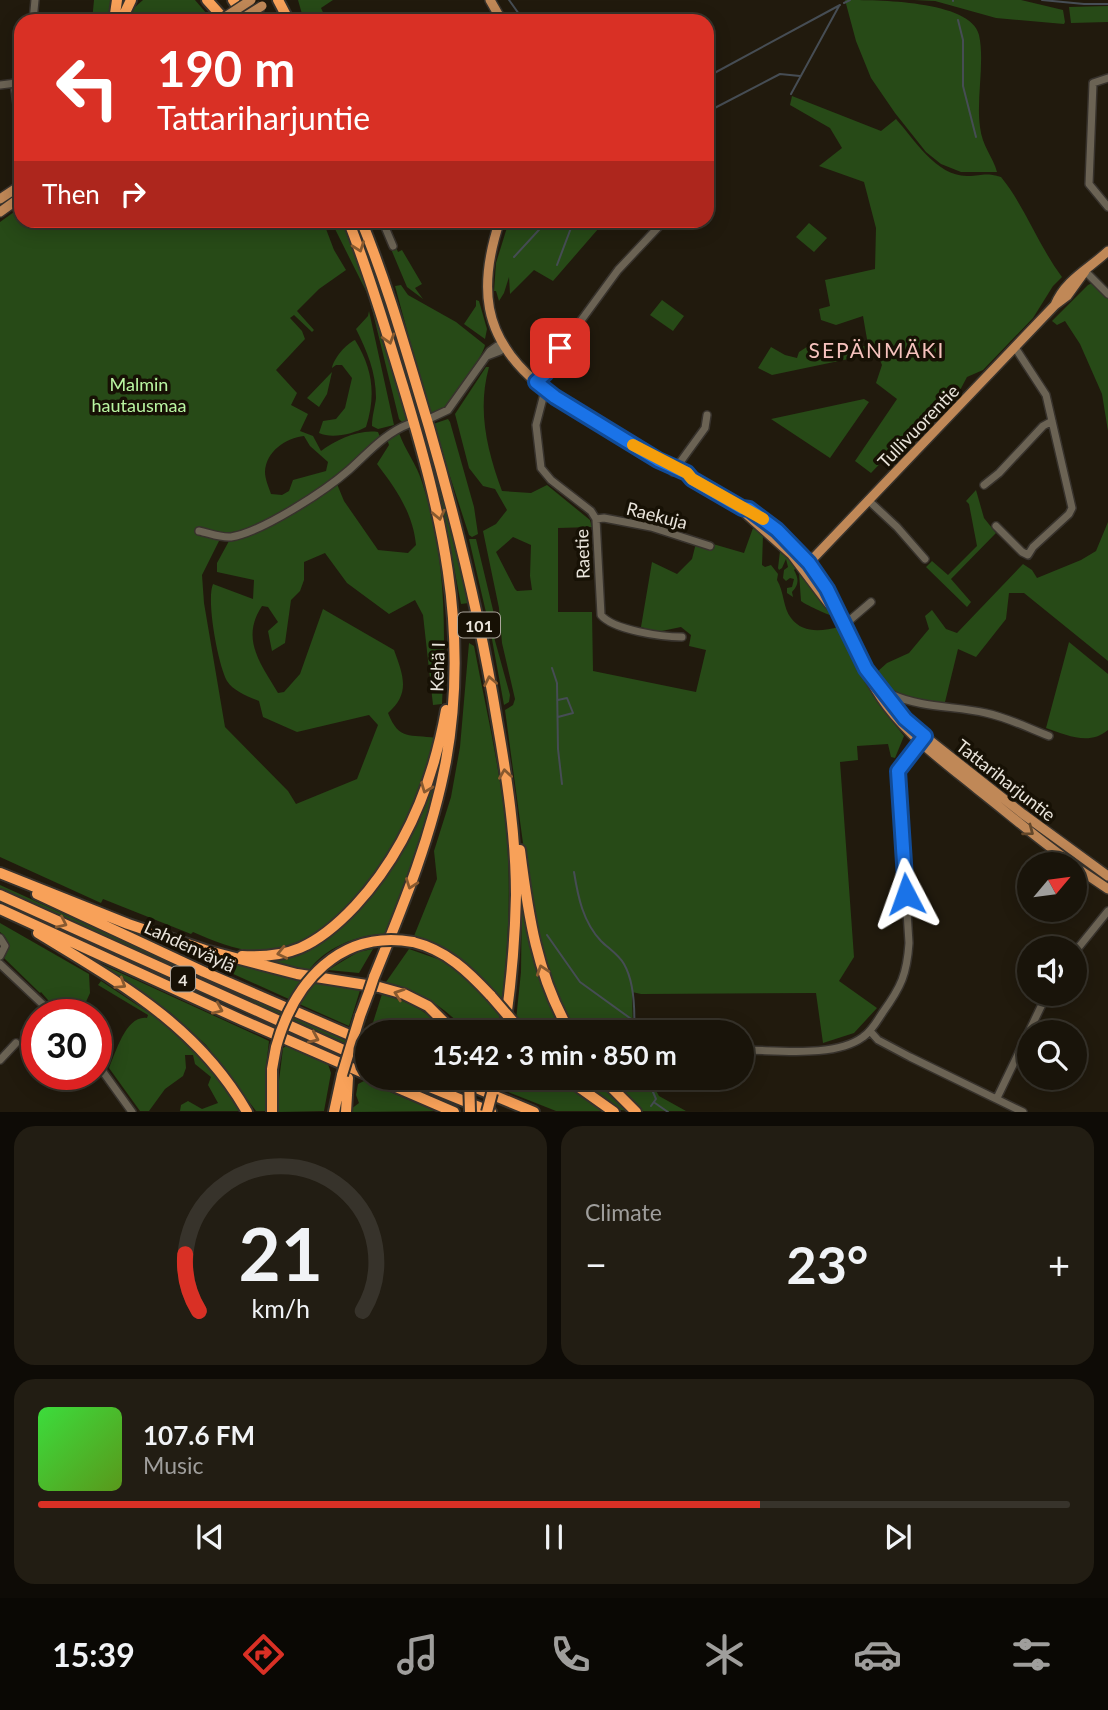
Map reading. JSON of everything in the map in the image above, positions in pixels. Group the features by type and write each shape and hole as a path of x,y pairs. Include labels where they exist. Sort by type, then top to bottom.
{"highway":[{"path":"206,0 219,14"},
{"name":"Kehä I","path":"345,1076 360,1016 413,880 435,810 448,748 455,674 452,585 435,494 379,309 351,228"},
{"name":"101","path":"364,228 381,273 435,449 469,575 494,701 509,800 516,894 506,1020"},
{"path":"370,228 381,273"},
{"path":"205,950 249,957 264,957 290,951 306,945 328,931 363,897 390,861 417,811 439,749 448,692 455,674"},
{"path":"509,800 520,846 535,947 552,996 564,1020"},
{"path":"0,875 205,950 266,967 379,987 404,995 428,1006 442,1020"},
{"name":"Lahdenväylä","path":"0,875 204,971 355,1037"},
{"name":"Lahdenväylä","path":"0,895 355,1055"},
{"path":"0,909 355,1069"},
{"path":"0,909 134,993 183,1030 219,1068 247,1111"},
{"path":"272,1111 276,1046 294,1000 313,974 343,952 367,943 392,940 413,942 434,949 454,960 512,1020"},
{"path":"334,1111 345,1076"},
{"path":"345,1076 346,1111"},
{"path":"404,1090 454,1111"},
{"path":"438,1090 490,1111 493,1090"},
{"path":"470,1090 470,1111"},
{"path":"482,1090 534,1111"},
{"path":"583,1090 614,1111"},
{"path":"615,1090 636,1111"}],"main road":[{"path":"230,14 251,0"},
{"path":"249,14 276,0"},
{"name":"Tattariharjuntie","path":"498,228 488,274 488,293 495,333 520,367 545,390 742,508 806,566 844,626 871,682 887,706 1017,822 1057,852"},
{"name":"Tullivuorentie","path":"806,566 1016,349 1055,305 1067,296 1085,271 1108,251"},
{"name":"Tattariharjuntie","path":"866,669 923,739 1108,876"},
{"name":"Tattariharjuntie","path":"1087,874 1108,889"}],"street":[{"path":"1108,78 1093,83 1089,184 1108,207"},
{"path":"385,228 393,246"},
{"path":"536,382 546,373 547,367 618,270 657,228"},
{"path":"1085,271 1108,294"},
{"path":"431,418 448,411 487,356 503,343"},
{"path":"996,526 1028,555 1072,508 1046,394 1016,349"},
{"name":"Raetie","path":"545,390 536,425 541,468 551,480 591,511 596,519 600,554 598,603 603,619 637,630 668,637 682,637"},
{"path":"675,469 705,428 707,415"},
{"path":"984,485 999,473 1043,426 1052,421"},
{"path":"199,531 221,537 234,536 279,517 327,488 387,435 409,424"},
{"path":"868,500 925,559"},
{"name":"Raekuja","path":"596,519 651,527 710,546"},
{"path":"844,626 871,602"},
{"path":"888,699 893,695 925,704 985,712 1017,721 1049,736"},
{"path":"754,1050 840,1048 853,1044 870,1031 900,989 908,960 909,943 898,775 901,765 923,739"},
{"path":"1087,937 1108,911"},
{"path":"0,938 5,946 0,956"},
{"path":"0,964 34,999"},
{"path":"997,1098 1041,1006"},
{"path":"870,1031 878,1040 910,1057 1023,1111"},
{"path":"0,1060 16,1043"},
{"path":"112,1084 132,1111"}],"green space":[{"path":"94,0 114,0 112,14 93,14"},
{"path":"143,0 195,0 207,14 131,14"},
{"path":"298,0 333,0 321,8 324,14 302,14"},
{"path":"845,0 920,4 959,15 972,23 979,35 981,46 980,127 997,172 961,172 941,164 926,152 871,78 856,41"},
{"path":"914,0 1021,0 1063,10 1065,22 996,18 935,1"},
{"path":"1108,6 1108,22 1071,23 1069,7"},
{"path":"792,96 881,131 896,119 927,155 946,170 957,175 987,174 1001,177 1062,277 1053,286 1033,318 983,370 967,377 958,394 950,402 936,410 925,421 920,436 906,449 895,448 871,473 855,461 897,399 876,383 882,365 877,353 772,375 758,368 771,347 797,358 799,352 816,341 834,350 868,345 863,316 836,325 821,320 819,309 830,306 825,280 875,269 876,228 864,182 819,166 842,148 830,128 790,105"},
{"name":"Malmin hautausmaa","path":"14,212 14,228 326,228 346,270 319,289 297,311 314,330 312,332 294,315 290,318 302,331 305,339 276,370 297,393 291,405 308,414 300,431 313,436 321,451 356,434 378,432 380,437 328,482 285,511 243,530 223,533 202,575 204,603 225,727 288,791 296,804 357,779 378,725 369,715 297,732 263,717 259,701 233,688 227,681 214,632 211,592 213,584 253,599 254,580 217,572 217,563 229,541 337,484 344,501 378,550 408,553 416,545 411,522 397,492 377,464 389,445 387,439 399,433 420,476 436,537 444,620 442,704 433,705 423,615 415,600 389,614 347,583 325,553 304,562 304,580 300,591 291,600 285,643 272,651 268,631 278,622 268,607 262,606 253,629 253,640 255,651 278,693 284,692 300,674 323,609 394,650 403,683 400,698 388,713 392,722 406,734 436,738 402,827 367,886 345,911 322,931 296,946 270,952 243,950 193,932 191,934 103,899 101,903 0,857 0,222","holes":["304,436 310,446 328,462 326,471 293,480 289,491 282,495 271,494 266,480 266,465 273,452 284,443"]},
{"path":"809,223 827,238 814,252 796,237"},
{"path":"334,228 345,228 369,295 409,421 403,423 399,419 369,297"},
{"path":"356,228 360,228 368,250 408,371 454,532 469,603 461,604 441,499"},
{"path":"507,228 599,228 553,281 534,270 510,294 509,277 499,301 494,291 496,263"},
{"path":"396,247 398,252 402,250 422,284 415,288 423,299 407,287 391,249"},
{"path":"1092,283 1108,298 1108,431 1102,394 1080,344 1065,321 1057,325 1052,321"},
{"path":"401,285 408,295 456,322 485,345 476,365 450,404 430,415 395,286"},
{"path":"476,300 479,301 487,329 485,339 464,324 476,306"},
{"path":"662,300 684,316 673,331 650,315"},
{"path":"369,311 394,425 378,429 372,426 376,398 373,371 356,329 368,316"},
{"path":"355,340 366,361 371,382 371,404 366,427 342,435 319,433 323,421 336,419 345,408 352,378 342,365 332,368 341,352"},
{"path":"486,367 489,367 485,383 485,430 502,491 531,493 547,485 590,520 592,527 558,528 558,612 592,612 593,671 696,692 706,650 689,646 691,635 681,627 657,632 641,627 652,562 677,574 692,559 696,543 710,550 713,544 744,553 753,528 763,535 762,565 771,565 778,574 777,580 791,618 807,629 839,627 863,672 896,719 893,722 904,736 895,758 891,757 888,744 857,746 858,760 840,762 854,957 839,981 877,1008 854,1033 823,1043 816,993 632,992 633,1020 569,1020 553,987 541,950 530,895 505,710 513,705 515,699 502,643 499,608 483,531 496,524 507,510 495,489 483,486 469,468 455,414","holes":["513,537 531,545 532,590 517,591 496,552"]},
{"path":"332,372 327,394 319,407 307,398"},
{"path":"864,399 869,402 830,458 771,419"},
{"path":"448,419 474,507 478,534 472,537 469,535 433,424"},
{"path":"976,490 984,518 996,533 951,579 971,602 967,607 926,567 932,561 948,575 977,546 969,504 966,501"},
{"path":"1108,522 1108,661 1024,593 1009,593 1006,619 976,657 958,649 945,702 909,700 896,695 885,684 877,672 887,663 909,653 929,629 925,616 932,610 946,629 957,633 1023,564 1032,570 1037,578 1081,560 1096,551"},
{"path":"469,539 476,539 494,614 494,637 510,695 509,702 504,705 491,634"},
{"path":"780,551 810,579 833,616 801,601 799,573 796,568 794,570 798,582 792,592 793,597 787,593 787,588 792,587 794,579 786,581 783,578 784,570 788,567 786,559 782,568 778,568"},
{"path":"1069,642 1108,674 1108,730 1101,735 1078,738 1046,728"},
{"path":"469,643 474,646 493,743 507,840 508,921 502,1000 473,969 453,953 414,936 437,879 434,851 451,797 460,747"},
{"path":"439,768 432,810 385,934 342,944 322,956 308,972 258,961 330,934 412,831"},
{"path":"0,885 355,1045 355,1048 0,888"},
{"path":"522,892 564,1020 516,1020 521,972"},
{"path":"0,923 89,974 90,993 87,999 47,999 4,958 8,944 0,932"},
{"path":"142,933 306,978 291,1000"},
{"path":"373,949 359,973 328,970 358,952"},
{"path":"409,949 452,964 500,1013 499,1020 455,1020 430,1001 386,982"},
{"path":"88,958 269,1041 265,1076 267,1111 256,1111 206,1045 171,1013"},
{"path":"314,979 361,987 349,1026 297,1003"},
{"path":"101,981 169,1026 211,1068 240,1111 180,1111 181,1105 188,1101 202,1109 218,1103 208,1085 211,1077 195,1064 193,1055 185,1055 186,1068 183,1076 165,1089 149,1111 140,1111 112,1072 112,1061 128,1028 133,1022 147,1018 148,1015 98,985"},
{"path":"382,994 401,1000 434,1020 374,1020"},
{"path":"286,1046 328,1064 331,1073 324,1111 278,1112 277,1097 283,1048"},
{"path":"357,1090 385,1090 435,1111 351,1112 359,1103"},
{"path":"503,1090 579,1090 610,1111 556,1111"},
{"path":"590,1090 611,1090 632,1111 619,1110"},
{"path":"619,1090 656,1090 659,1096 686,1111 641,1111"}],"waterway":[{"path":"509,0 519,14"},
{"path":"844,3 850,0"},
{"path":"1042,0 1108,4"},
{"path":"714,73 840,5"},
{"path":"791,94 839,6"},
{"path":"958,20 963,40 963,86 976,137"},
{"path":"714,108 780,74 800,76"},
{"path":"514,257 541,228"},
{"path":"557,265 571,228"},
{"path":"552,668 557,683 558,749 562,784"},
{"path":"558,700 567,698 573,713 558,717"},
{"path":"574,872 580,900 590,926 622,961 628,972 634,1020"},
{"path":"547,935 580,982 633,1020"},
{"path":"651,1106 656,1099 652,1090"},
{"path":"655,1103 668,1112"}],"slow traffic":[{"path":"633,445 687,473 692,479 763,519"}],"district":[{"name":"SEPÄNMÄKI","path":"877,349"}],"route":[{"path":"560,348 542,379 536,382 555,397 658,460 687,473 692,479 742,508 749,509 777,530 798,550 822,582 866,669 905,719 925,736 898,771 906,894"}]}
